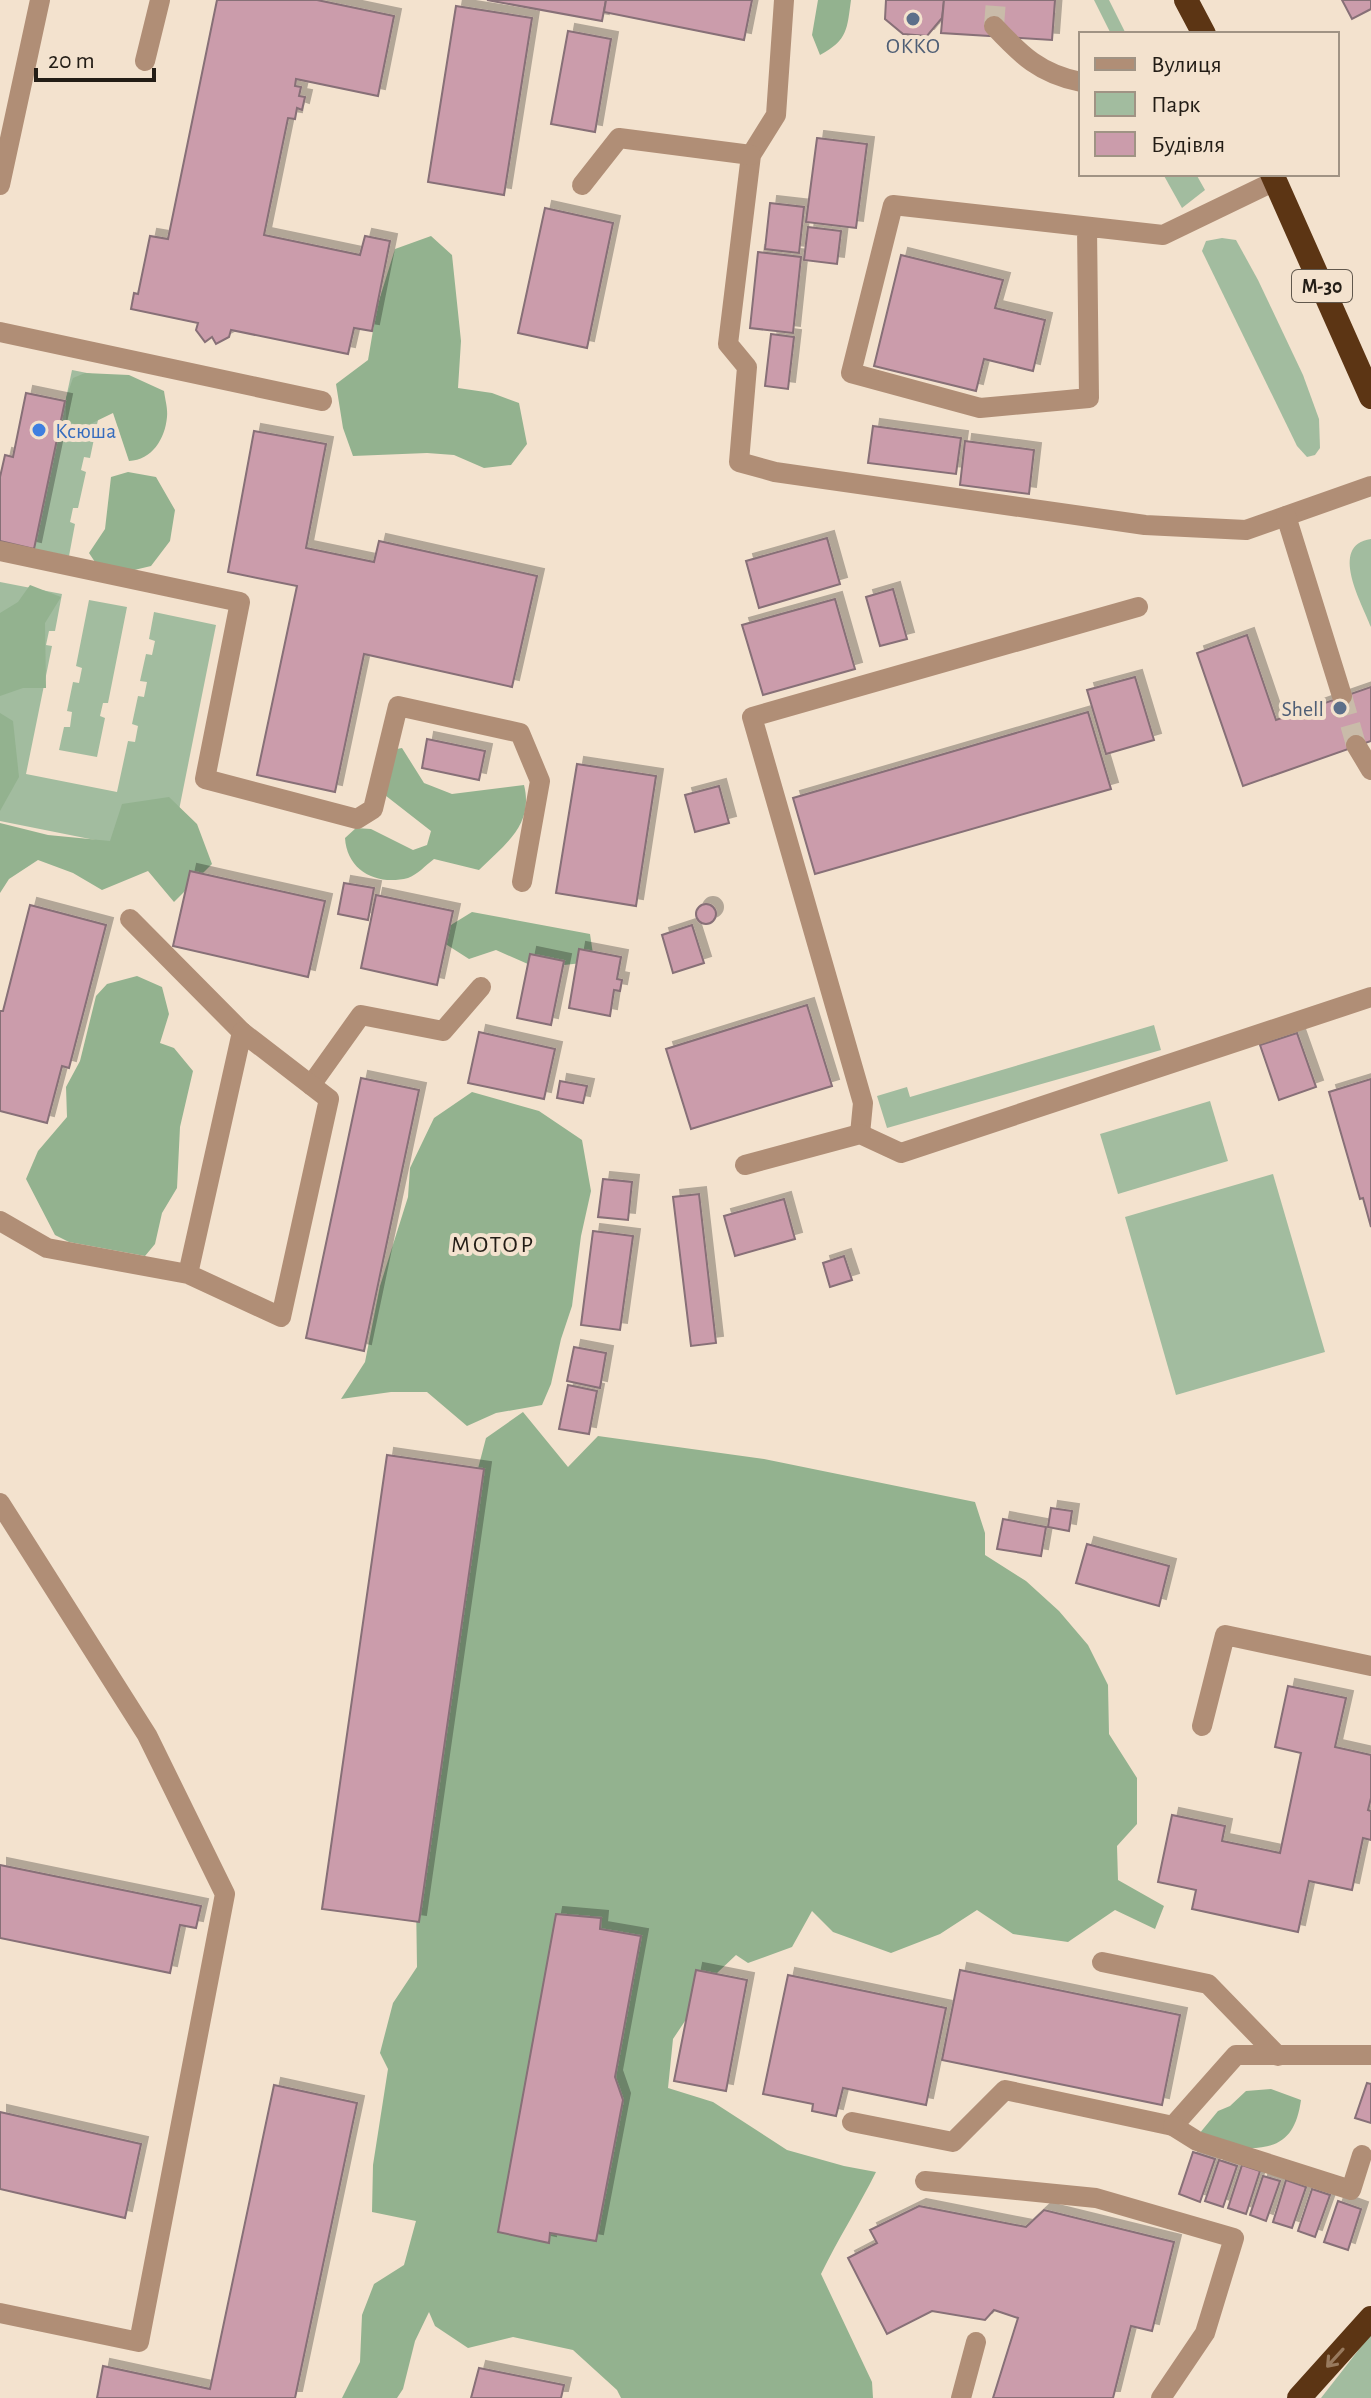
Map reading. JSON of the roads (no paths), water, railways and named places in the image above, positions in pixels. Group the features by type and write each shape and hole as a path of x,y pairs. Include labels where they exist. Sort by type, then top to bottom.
{"highway":[{"path":"1186,0 1203,32"},
{"name":"М-30","path":"1273,178 1371,397"},
{"path":"1299,2398 1371,2318"}],"street":[{"path":"1,176 40,0"},
{"path":"145,61 160,0"},
{"path":"784,0 776,115 751,155 728,344 747,367 739,462 775,472 1145,525 1246,530 1371,486"},
{"path":"994,26 1027,60 1068,80 1079,82"},
{"path":"582,185 619,138 751,155"},
{"path":"1087,227 1089,398 980,408 851,373 893,205 1163,235 1273,178"},
{"path":"0,332 322,401"},
{"path":"1286,516 1342,696"},
{"path":"0,551 240,602 205,779 357,819 373,809 398,706 520,733 540,781 522,882"},
{"path":"860,1134 863,1103 752,717 1138,607"},
{"path":"1356,745 1371,770"},
{"path":"0,1221 47,1248 188,1274 281,1317 329,1099 242,1032 130,919"},
{"path":"311,1085 361,1015 443,1031 481,987"},
{"path":"745,1165 860,1134 901,1153 1371,997"},
{"path":"188,1274 242,1032"},
{"path":"0,1503 147,1735 225,1894 139,2342 0,2313"},
{"path":"1202,1726 1225,1635 1371,1666"},
{"path":"1102,1962 1208,1984 1278,2056"},
{"path":"1173,2126 1236,2055 1371,2055"},
{"path":"852,2122 953,2142 1005,2090 1173,2126 1197,2141 1351,2190 1362,2155"},
{"path":"925,2181 1096,2198 1234,2238 1205,2333 1161,2398"},
{"path":"961,2398 976,2342"}],"tunnel":[{"path":"994,26 996,0"},
{"path":"1342,696 1356,745"}],"place":[{"name":"ОККО","path":"913,19"},
{"name":"Ксюша","path":"39,430"},
{"name":"Shell","path":"1340,708"}],"district":[{"name":"МОТОР","path":"493,1244"}]}
